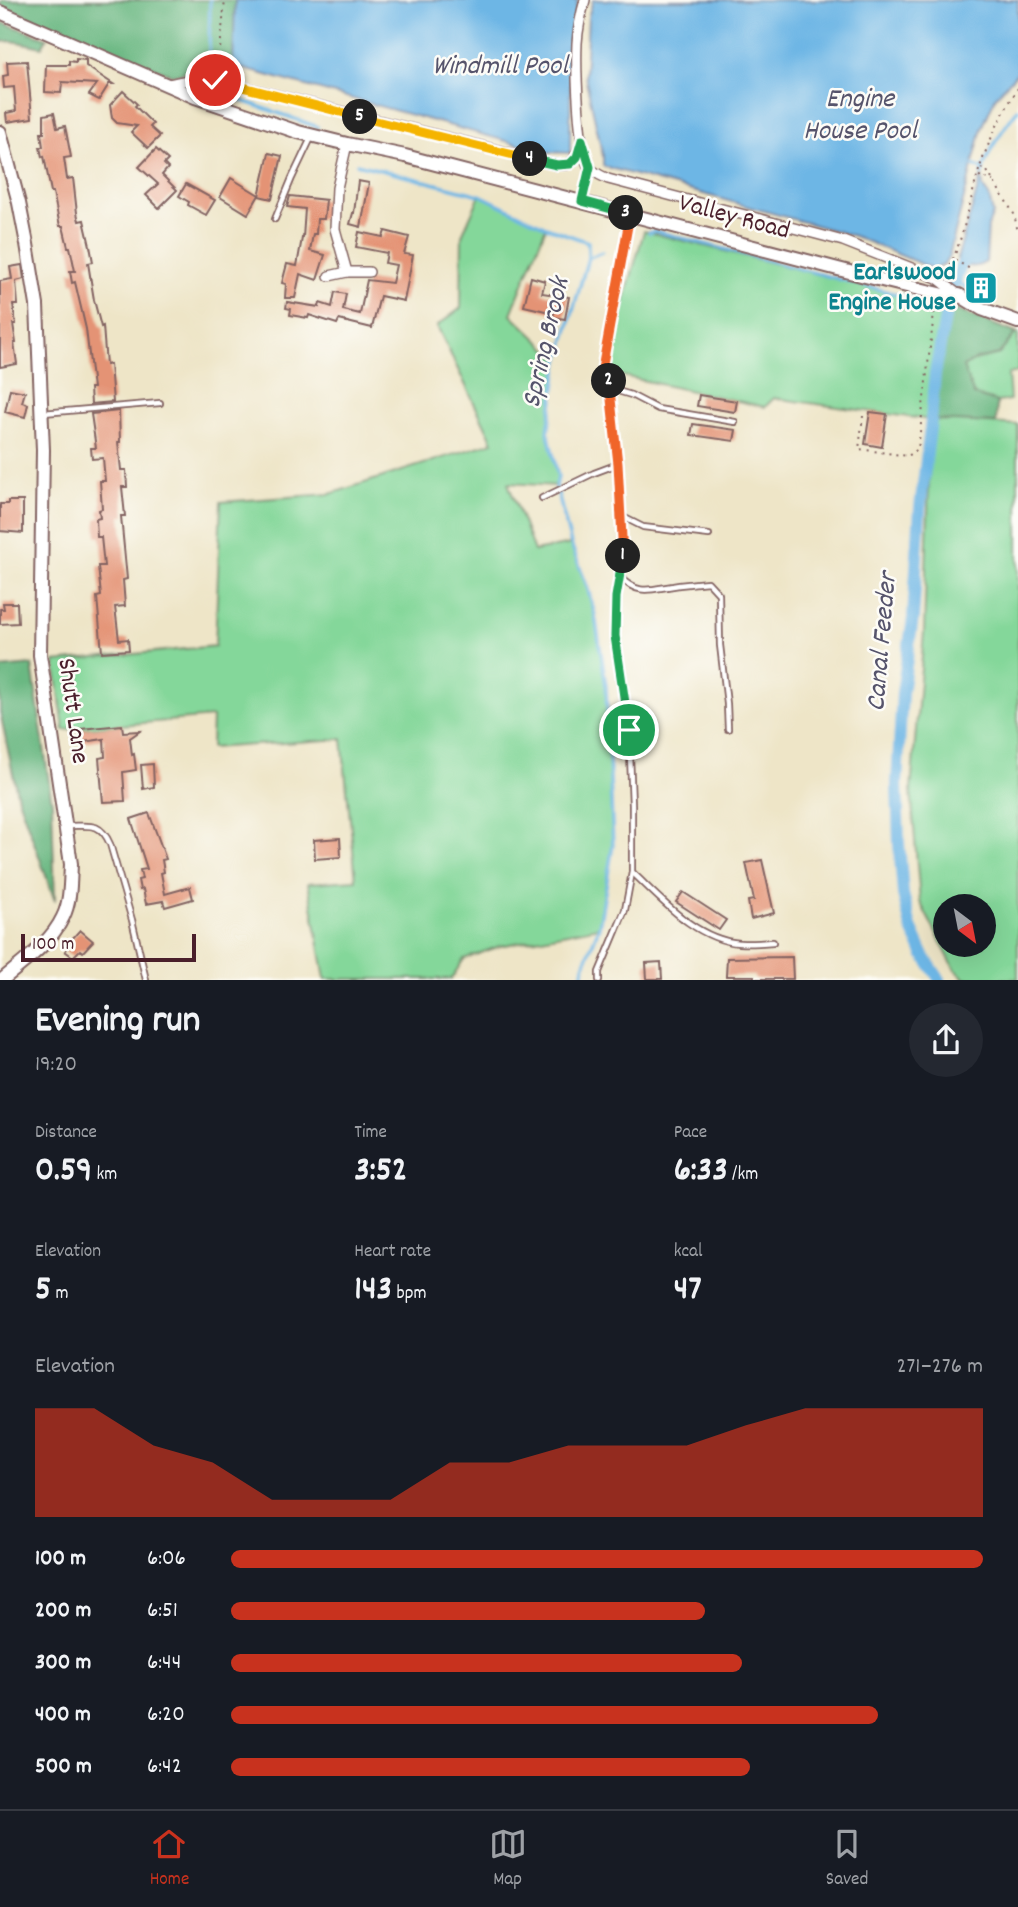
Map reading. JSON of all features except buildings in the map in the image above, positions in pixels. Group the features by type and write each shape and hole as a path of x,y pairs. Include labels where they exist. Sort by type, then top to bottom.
{"street":[{"path":"585,0 577,47 582,140 590,167 596,173 843,241 943,282 959,295"},
{"name":"Valley Road","path":"0,12 195,97 313,135 582,201 861,275 944,295 959,295 982,309 1018,322"},
{"path":"168,84 206,78 557,165 570,164 582,140"},
{"name":"Shutt Lane","path":"0,132 21,213 39,331 43,450 40,655 71,864 69,894 59,925 37,950 2,979"},
{"path":"346,144 337,188 335,229 347,272"},
{"path":"328,276 347,272 369,272"}],"lane":[{"path":"275,219 313,135"},
{"path":"599,979 599,972 625,910 632,872 629,730 615,636 616,597 623,556 618,464 609,381 602,369 630,215"},
{"path":"610,388 658,409 736,422"},
{"path":"42,413 160,403"},
{"path":"542,498 618,464"},
{"path":"620,516 643,527 709,534"},
{"path":"620,576 629,586 650,591 708,582 719,594 720,645 728,729"},
{"path":"66,827 92,826 101,828 106,834 129,909 146,979"},
{"path":"632,872 675,913 715,938 739,943 773,943"}],"path":[{"path":"215,80 218,73 225,0"},
{"path":"943,282 955,260 980,168 994,131 1018,88"},
{"path":"582,201 590,167"},
{"path":"980,168 987,171 1014,214 1018,232"},
{"path":"979,176 993,181"},
{"path":"955,260 970,269"},
{"path":"863,416 859,449 908,456 918,449 935,308"}],"green space":[{"path":"2,0 235,0 233,66 219,58 207,67 172,75 0,5"},
{"path":"0,22 47,38 42,47 12,41 0,42"},
{"path":"480,195 546,227 511,314 559,360 548,432 558,477 556,486 508,483 534,551 571,544 595,615 606,686 613,845 599,927 500,946 464,959 451,979 325,979 308,883 356,880 342,739 211,748 212,717 64,730 55,662 215,646 221,502 330,494 493,442 437,326 461,308 462,235"},
{"path":"644,231 946,306 931,419 1018,425 1018,979 965,979 954,968 948,957 996,957 996,894 933,894 933,927 920,902 911,790 924,632 931,420 774,398 765,407 604,372"},
{"path":"946,306 1016,333 999,354 977,359 963,367 974,395 997,402 996,423 931,420"},
{"path":"1016,333 1018,372 1008,374 1010,400 997,402 974,395 962,367 977,359 999,354"},
{"path":"32,665 52,803 55,901 18,798 0,712 0,668"}],"water":[{"name":"Windmill Pool","path":"235,0 578,0 571,35 570,153 546,152 233,66"},
{"name":"Engine House Pool","path":"593,0 1018,0 1018,72 996,96 982,128 949,256 944,265 933,269 854,236 603,166 585,76 588,17"},
{"path":"982,174 983,187 989,196 993,214 988,226 986,262 971,266 957,259"}],"waterway":[{"path":"209,53 210,0"},
{"path":"226,95 318,127"},
{"path":"982,174 992,148 1018,109"},
{"name":"Spring Brook","path":"357,164 480,195 546,227 588,242 588,258 559,360 548,432 558,477 556,486 571,544 595,615 606,686 613,845 599,927 584,966 582,980"},
{"path":"973,165 983,169"},
{"path":"649,233 655,231 946,307"},
{"path":"588,258 602,252"},
{"name":"Canal Feeder","path":"954,284 962,264"},
{"path":"955,281 969,289"},
{"name":"Canal Feeder","path":"940,980 924,956 911,927 903,894 897,784 902,693 913,618 920,508 935,374 948,301"}],"place":[{"name":"Earlswood Engine House","path":"981,288"}],"route":[{"path":"215,80 562,166 570,164 577,157 582,140 590,167 582,201 630,215 602,369 609,381 612,396 618,464 623,556 616,597 615,636 629,730"}]}
